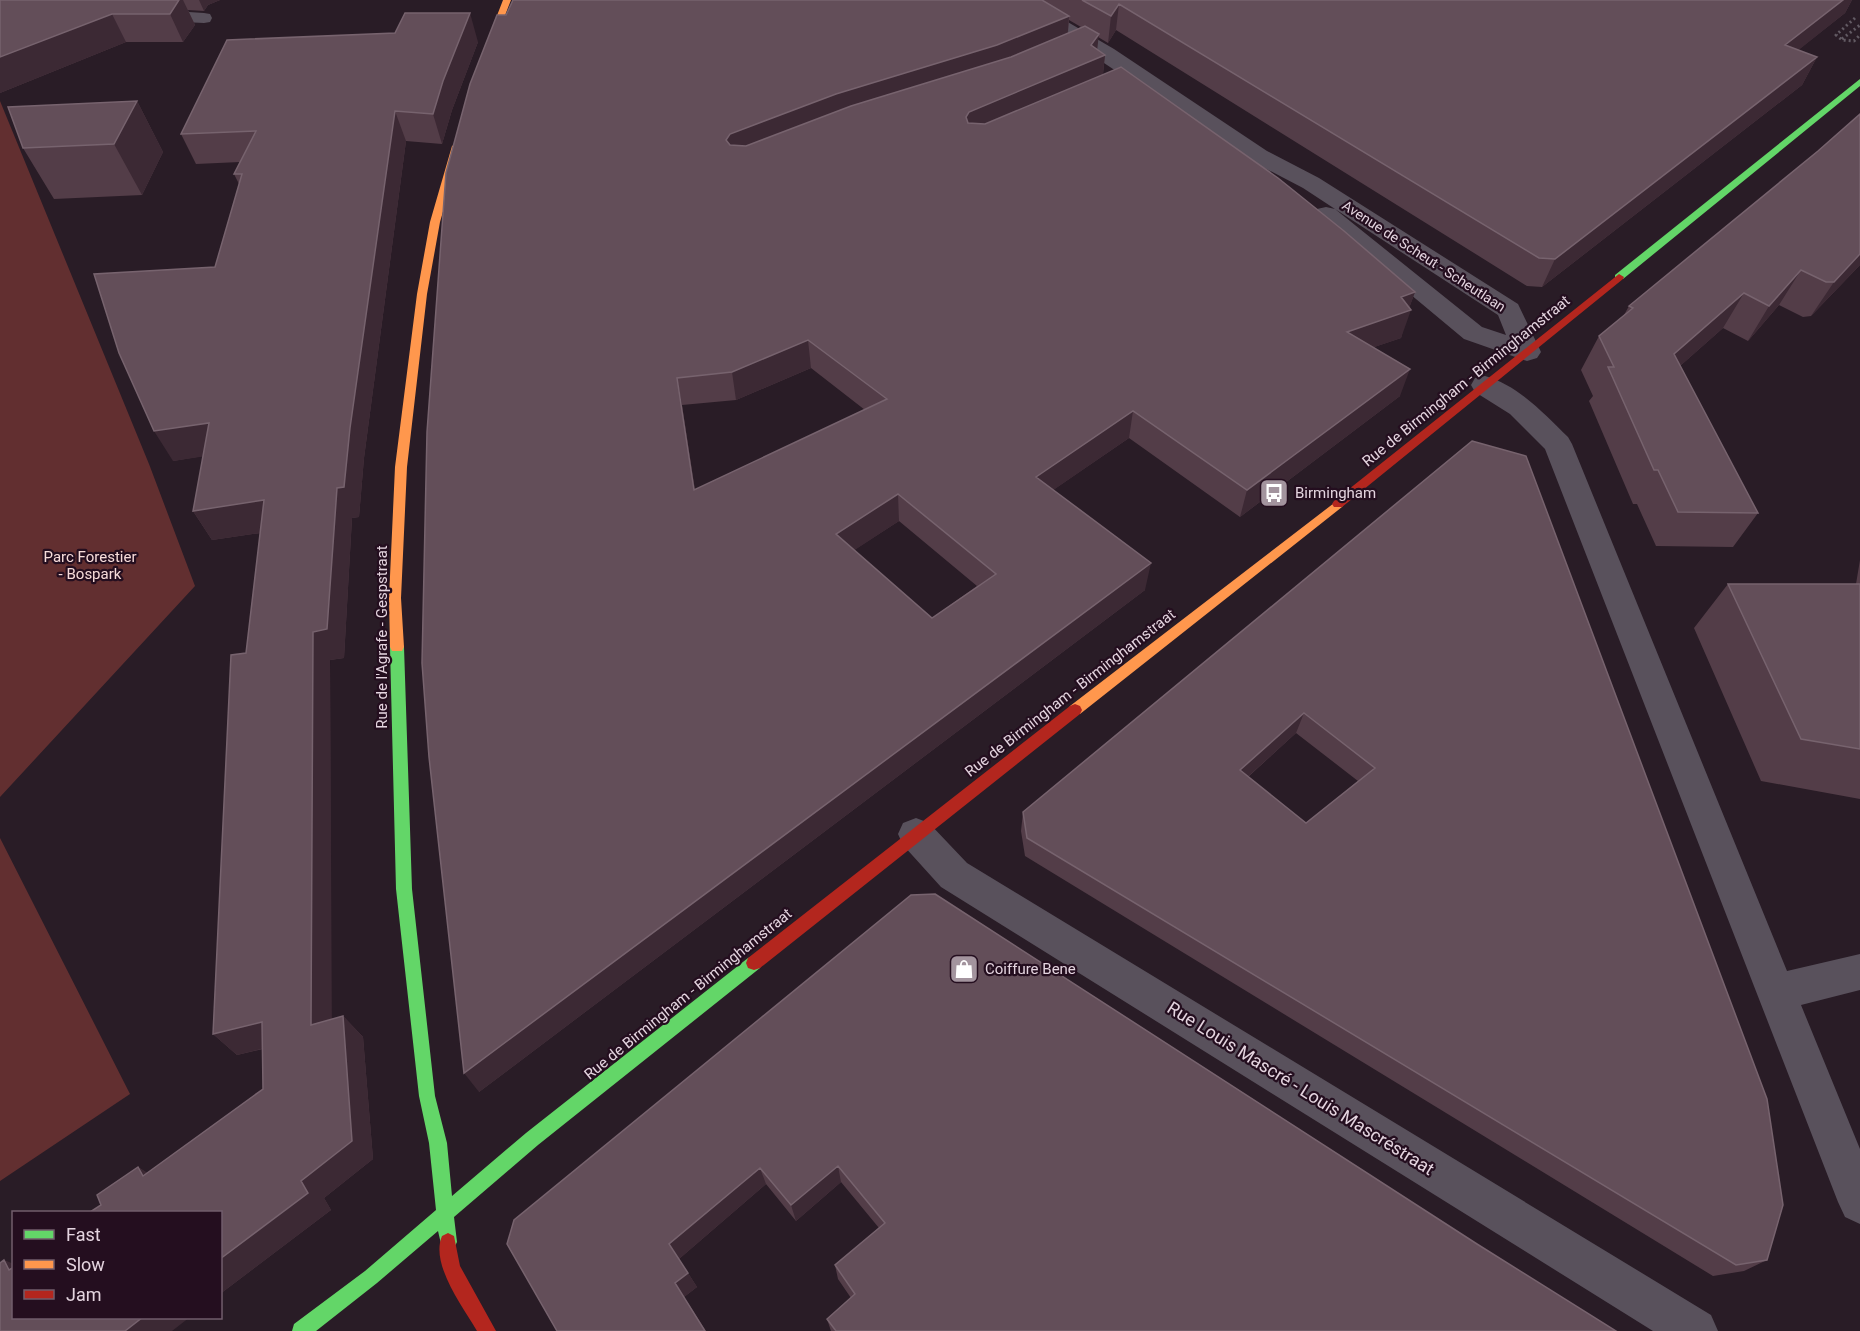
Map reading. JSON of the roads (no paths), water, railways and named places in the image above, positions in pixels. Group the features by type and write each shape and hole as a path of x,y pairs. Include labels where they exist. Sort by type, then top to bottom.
{"street":[{"path":"481,67 507,0"},
{"name":"Avenue de Scheut - Scheutlaan","path":"1015,0 1086,42 1259,156 1311,183 1509,310 1527,352"},
{"name":"Rue de Birmingham - Birminghamstraat","path":"301,1331 371,1277 532,1139 916,834 1330,511 1860,82"},
{"name":"Rue de l'Agrafe - Gespstraat","path":"460,133 435,222 421,304 401,466 395,598 404,889 427,1096 438,1143 451,1268 487,1331"},
{"name":"Avenue de Scheut - Scheutlaan","path":"1259,156 1293,188 1473,333 1527,352"},
{"path":"1485,385 1520,407 1558,444 1860,1202"},
{"name":"Rue Louis Mascré - Louis Mascréstraat","path":"916,834 954,875 1695,1331"},
{"path":"1777,992 1860,972"}],"lane":[{"path":"116,0 131,9 160,16 204,18"},
{"path":"1065,51 1086,42"},
{"path":"1116,86 1142,78"}],"place":[{"name":"Birmingham","path":"1274,493"},
{"name":"Coiffure Bene","path":"964,969"}],"park label":[{"name":"Parc Forestier - Bospark","path":"90,566"}]}
